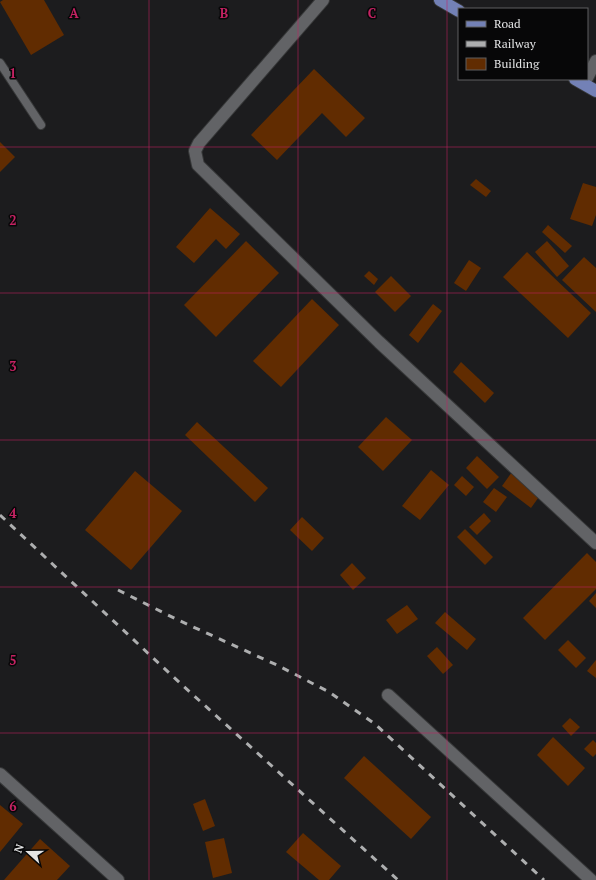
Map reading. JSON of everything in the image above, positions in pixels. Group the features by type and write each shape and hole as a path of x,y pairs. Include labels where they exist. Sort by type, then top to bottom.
{"main road":[{"path":"440,0 458,10"},
{"path":"583,80 596,91"}],"street":[{"path":"323,0 199,143 194,151 198,165 379,342 596,543"},
{"path":"588,73 596,61"},
{"path":"388,695 591,880"},
{"path":"0,774 118,880"}],"lane":[{"path":"0,63 42,125"}],"building":[{"path":"3,0 44,0 64,35 31,55 0,2"},
{"path":"314,69 365,118 346,137 322,113 277,160 251,135"},
{"path":"0,142 15,157 0,172"},
{"path":"476,179 491,191 486,197 470,185"},
{"path":"583,183 596,187 596,215 592,226 570,219"},
{"path":"210,208 240,234 226,249 216,239 194,263 176,247"},
{"path":"548,225 572,246 565,253 542,232"},
{"path":"246,241 279,273 216,337 184,305"},
{"path":"547,241 569,266 557,277 535,252"},
{"path":"527,252 591,313 568,338 503,277"},
{"path":"584,257 596,268 596,312 562,280"},
{"path":"469,260 481,268 466,291 454,283"},
{"path":"369,271 378,279 374,285 364,276"},
{"path":"391,276 411,296 395,312 375,292"},
{"path":"312,299 339,325 281,387 253,361"},
{"path":"433,304 442,311 418,343 409,335"},
{"path":"461,362 494,393 485,403 453,372"},
{"path":"386,417 412,440 383,471 358,447"},
{"path":"197,422 268,488 255,502 185,435"},
{"path":"477,456 499,477 487,489 466,468"},
{"path":"431,470 449,485 420,520 402,506"},
{"path":"135,471 182,511 131,570 85,530"},
{"path":"512,472 541,494 531,508 502,486"},
{"path":"462,476 474,487 466,496 454,485"},
{"path":"494,488 507,497 496,512 483,502"},
{"path":"484,513 491,521 477,535 469,527"},
{"path":"302,517 324,538 312,551 290,530"},
{"path":"465,529 493,557 485,565 457,537"},
{"path":"587,553 596,562 596,589 545,640 523,618"},
{"path":"352,563 366,578 353,590 340,575"},
{"path":"596,593 596,608 589,601"},
{"path":"407,605 418,619 397,634 386,620"},
{"path":"445,612 476,639 467,650 435,623"},
{"path":"568,640 586,658 576,668 558,650"},
{"path":"437,647 453,665 443,674 427,656"},
{"path":"596,660 596,678 587,671"},
{"path":"570,718 580,727 571,736 562,726"},
{"path":"553,737 585,768 568,786 537,755"},
{"path":"593,740 596,743 596,754 593,757 584,749"},
{"path":"364,756 431,817 411,839 344,778"},
{"path":"205,799 215,826 203,831 193,804"},
{"path":"0,805 23,824 0,852"},
{"path":"303,833 341,866 329,880 319,880 286,852"},
{"path":"224,838 232,873 213,878 205,842"},
{"path":"40,839 70,866 57,880 4,880"}],"railway":[{"path":"0,515 181,684 398,880"},
{"path":"118,590 178,620 279,666 329,692 375,724 544,880"}]}
